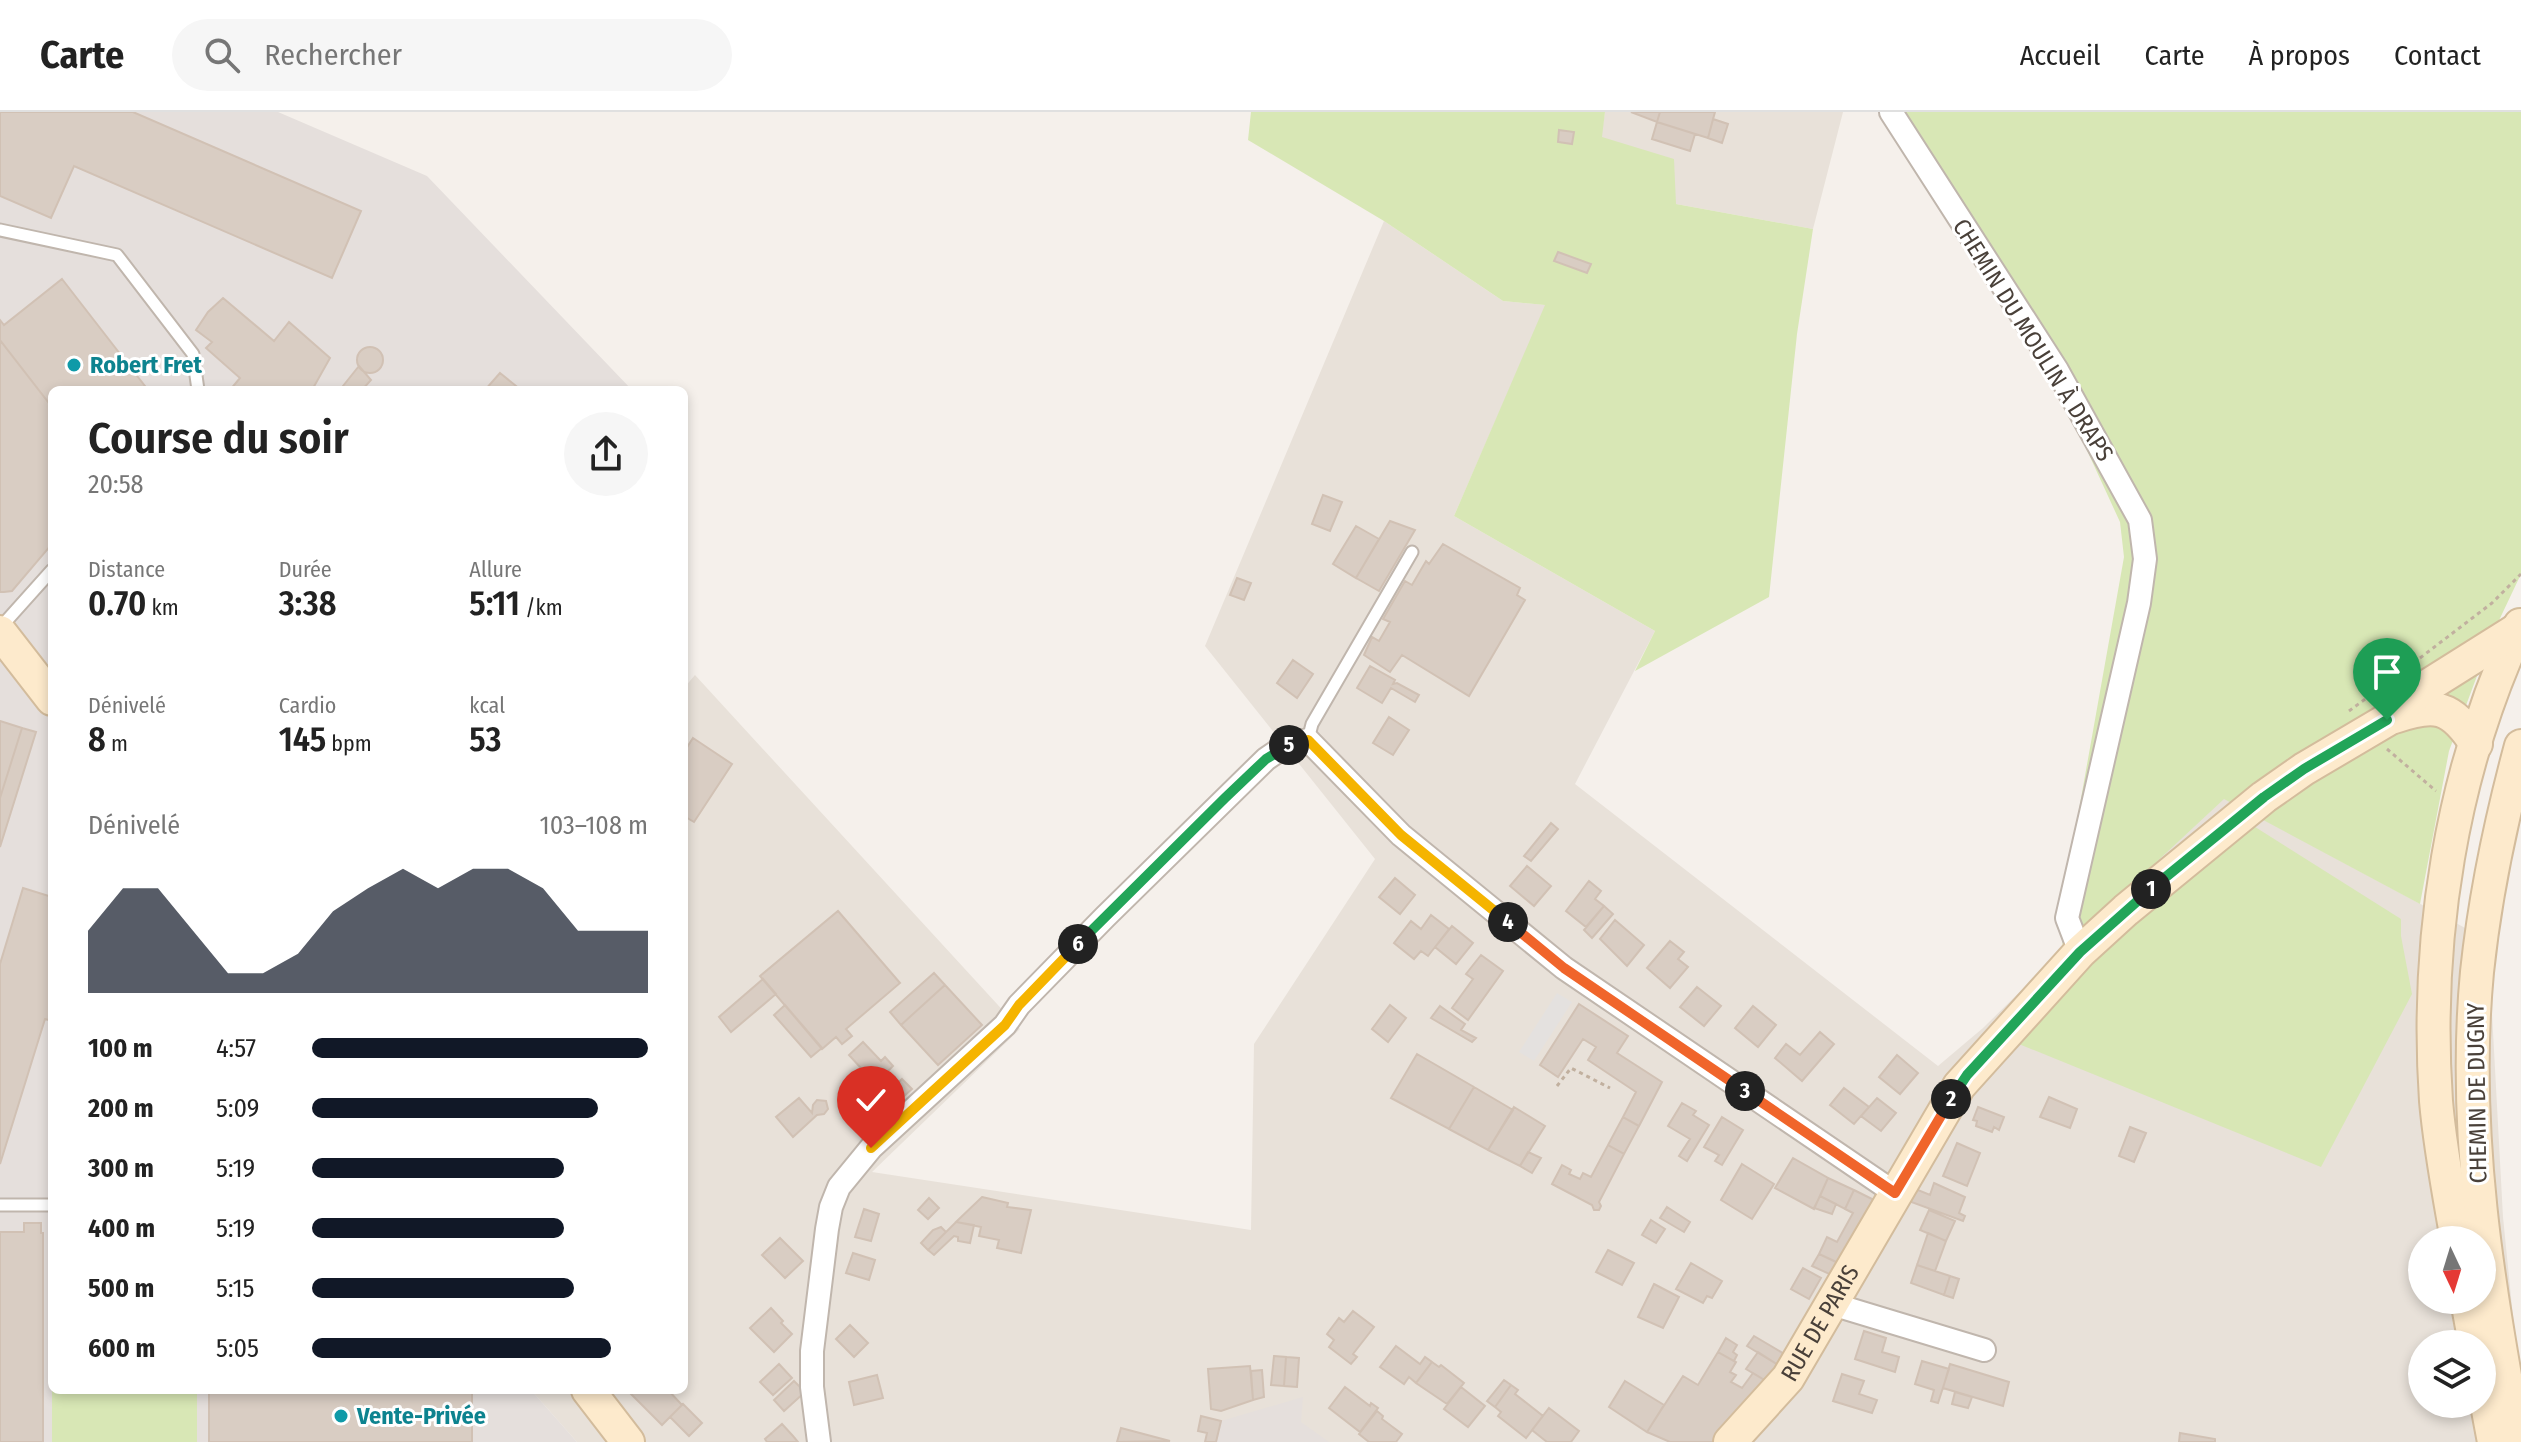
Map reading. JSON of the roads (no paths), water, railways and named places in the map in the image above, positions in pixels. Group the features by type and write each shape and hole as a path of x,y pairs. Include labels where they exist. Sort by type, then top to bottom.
{"main road":[{"path":"2367,721 2421,690 2519,625"},
{"name":"CHEMIN DE DUGNY","path":"2455,1226 2440,1140 2433,1019 2435,950 2460,800 2476,744 2509,677 2519,625"},
{"path":"0,630 48,694"},
{"path":"2367,721 2445,687 2469,680 2509,677"},
{"path":"2367,721 2416,709 2435,708 2455,719 2476,744"},
{"name":"RUE DE PARIS","path":"1730,1442 1788,1378 1967,1075 2080,952 2135,903 2264,797 2367,721"},
{"name":"CHEMIN DE DUGNY","path":"2517,1442 2480,1217 2474,1135 2473,1055 2477,973 2488,894 2503,815 2521,746"},
{"path":"591,1394 628,1442"},
{"path":"2490,1418 2494,1442"}],"street":[{"name":"CHEMIN DU MOULIN À DRAPS","path":"1891,112 2057,370 2140,520 2145,559 2139,603 2067,918 2080,952"},
{"path":"819,1442 812,1387 812,1351 827,1229 839,1187 871,1148 1005,1025 1030,994 1235,788 1285,746 1308,740 1401,835 1564,968 1895,1193"},
{"path":"1832,1304 1984,1350"}],"lane":[{"path":"0,230 117,255 193,354 197,386"},
{"path":"1308,740 1312,724 1412,552"},
{"path":"0,630 48,575"},
{"path":"0,1205 48,1205"}],"place":[{"name":"Robert Fret","path":"74,365"},
{"name":"Vente-Privée","path":"341,1416"}]}
